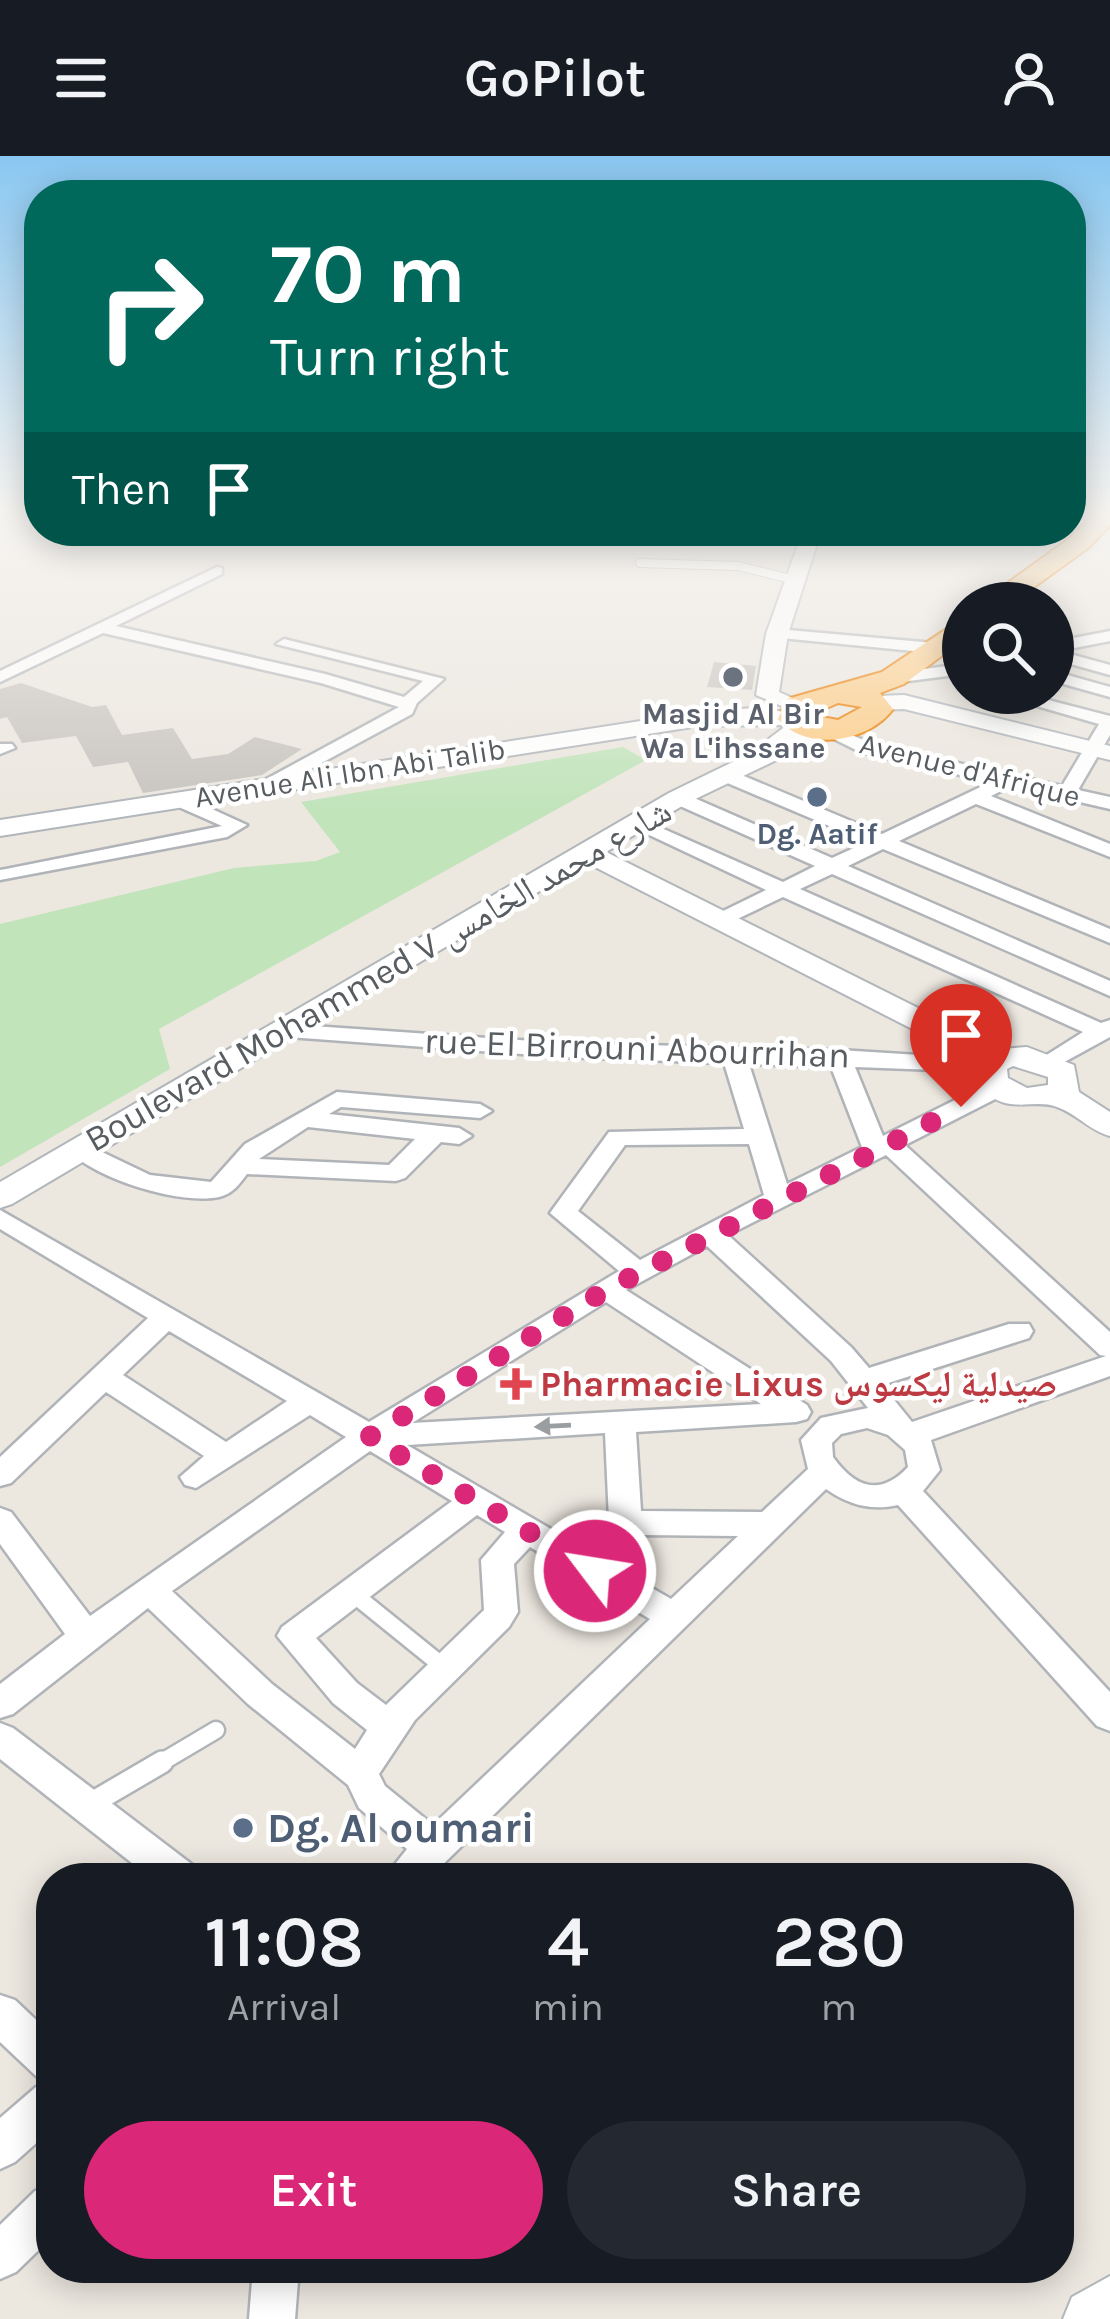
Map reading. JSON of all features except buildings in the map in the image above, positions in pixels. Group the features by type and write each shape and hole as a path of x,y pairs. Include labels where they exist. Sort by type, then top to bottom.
{"highway":[{"path":"808,720 933,662 942,651"}],"street":[{"path":"0,677 134,610"},
{"path":"785,610 766,695 808,720"},
{"path":"98,627 326,679 406,703"},
{"path":"777,634 942,664"},
{"path":"1074,646 1106,639"},
{"path":"284,644 436,679 406,703"},
{"path":"1074,657 1110,670"},
{"path":"326,679 356,661"},
{"path":"933,662 942,668"},
{"path":"1074,682 1110,692"},
{"path":"875,689 904,703 1102,751"},
{"path":"268,786 406,710 406,703"},
{"path":"1066,795 1102,751 1110,721 1074,712"},
{"name":"Avenue Ali Ibn Abi Talib","path":"0,828 699,719 754,715 808,720"},
{"name":"Boulevard Mohammed V شارع محمد الخامس","path":"0,1197 678,798 758,759 808,720"},
{"name":"Avenue d'Afrique","path":"808,720 866,748 1004,783 1110,803"},
{"path":"725,775 1110,937"},
{"path":"724,918 1004,783"},
{"path":"976,797 1110,851"},
{"path":"678,798 1110,989"},
{"path":"6,875 237,825 179,800"},
{"path":"588,853 724,918 996,1071 1028,1098 1106,1030 634,824"},
{"name":"rue El Birrouni Abourrihan","path":"283,1031 563,1050 839,1057 996,1071"},
{"path":"734,1055 779,1201"},
{"path":"839,1057 882,1147 1110,1348"},
{"path":"0,1705 86,1636 369,1437 606,1290 882,1147 996,1071"},
{"path":"1054,1078 1110,1126"},
{"path":"81,1150 145,1182 215,1190 226,1184 254,1149 344,1098 480,1111"},
{"path":"241,1166 396,1173 447,1135 302,1119"},
{"path":"639,1273 563,1213 618,1137 759,1136"},
{"path":"0,1218 675,1618"},
{"path":"712,1235 863,1380 905,1431 925,1458 925,1470 904,1491 862,1494 823,1473 814,1450 825,1430 850,1419 867,1418 905,1431 1110,1365"},
{"path":"606,1290 825,1430"},
{"path":"0,1475 167,1317"},
{"path":"863,1380 1019,1331"},
{"path":"103,1376 226,1456"},
{"path":"196,1477 309,1401"},
{"path":"369,1437 796,1412"},
{"path":"620,1422 629,1591"},
{"path":"419,1863 823,1473"},
{"path":"904,1491 1110,1716"},
{"path":"390,1728 345,1693 294,1636 475,1500"},
{"path":"0,1520 86,1636"},
{"path":"626,1523 772,1524"},
{"path":"361,1774 370,1751 501,1612 497,1560 527,1530"},
{"path":"150,1590 260,1694 361,1774 372,1797 434,1849"},
{"path":"0,1738 161,1863"},
{"path":"0,2014 36,2048"},
{"path":"0,2147 36,2115"},
{"path":"1,2255 36,2221"},
{"path":"272,2319 276,2283"},
{"path":"1094,2319 1110,2307"}],"lane":[{"path":"351,1592 445,1669"},
{"path":"87,1806 216,1730"}],"green space":[{"path":"623,747 646,760 159,1029 170,1069 0,1167 0,924 234,868 316,861 340,852 301,802"}],"place":[{"name":"Masjid Al Bir Wa L'ihssane","path":"733,677"},
{"name":"Dg. Aatif","path":"817,797"},
{"name":"Pharmacie Lixus صيدلية ليكسوس","path":"516,1384"},
{"name":"Dg. Al oumari","path":"243,1828"}],"route":[{"path":"595,1571 369,1437 606,1290 961,1107"}]}
